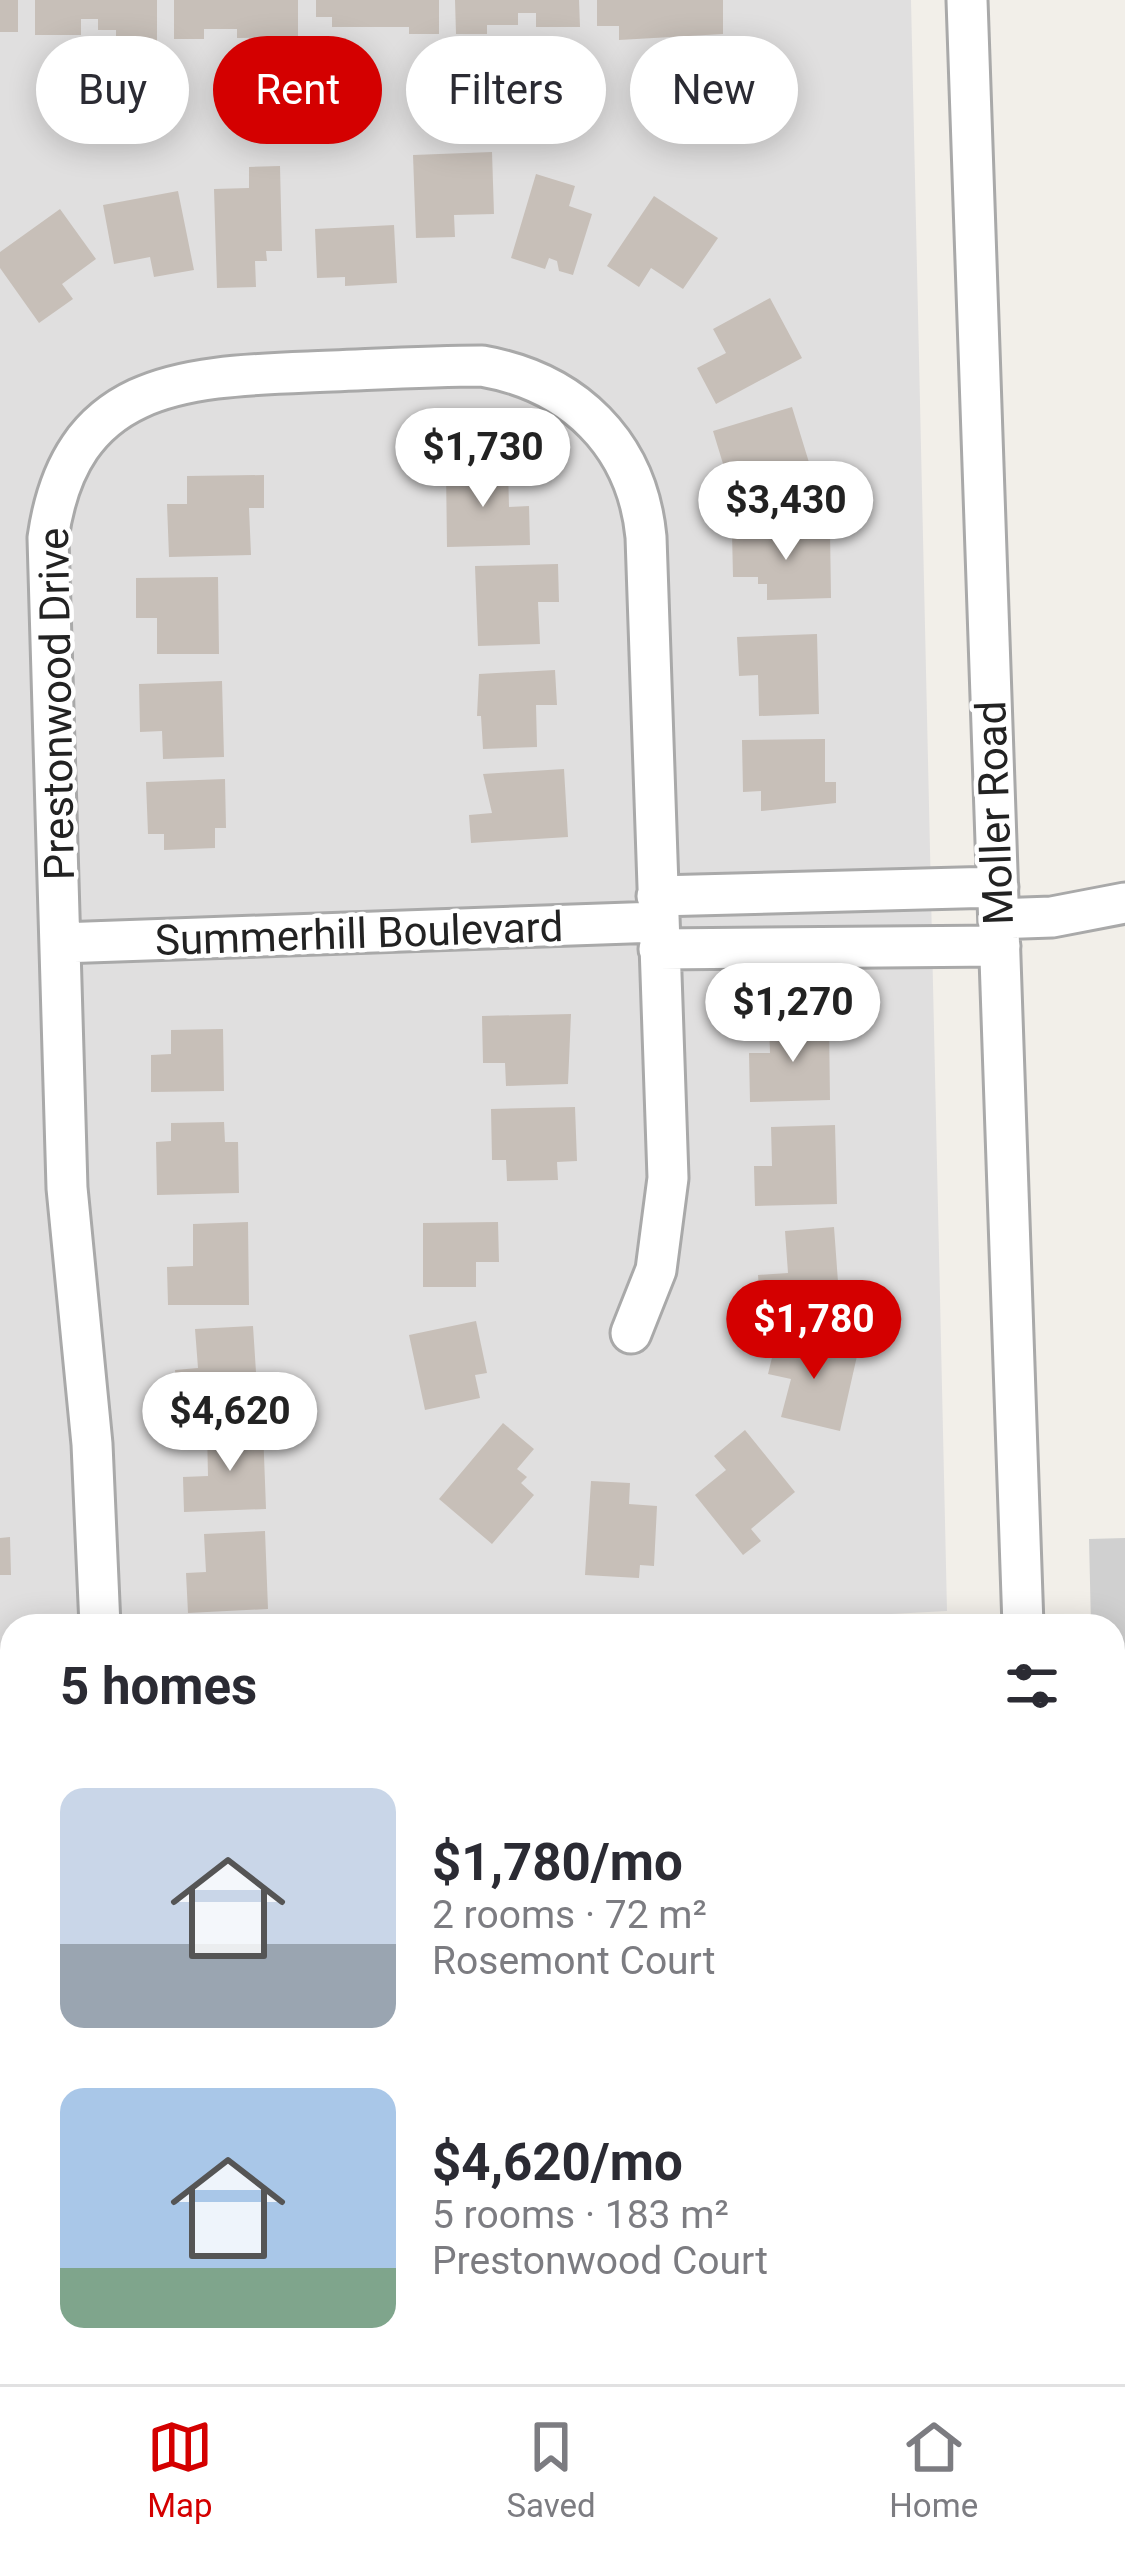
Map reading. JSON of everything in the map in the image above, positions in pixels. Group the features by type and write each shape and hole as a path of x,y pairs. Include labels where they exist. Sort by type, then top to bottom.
{"street":[{"name":"Moller Road","path":"967,0 1023,1614"},
{"name":"Prestonwood Drive","path":"99,1614 92,1444 67,1188 48,538 54,501 77,452 100,423 129,400 179,381 464,366 518,372 583,407 608,433 635,482 646,537 668,1192 656,1270 631,1333"},
{"path":"999,918 1052,917 1125,903"},
{"name":"Summerhill Boulevard","path":"60,944 658,922 999,918"},
{"name":"Summerhill Boulevard","path":"658,922 999,918"}],"shaded area":[{"path":"0,0 911,0 947,1611 0,1614"},
{"path":"1125,1538 1125,1614 1091,1614 1089,1539"}],"building":[{"path":"0,0 18,0 18,32 0,32"},
{"path":"35,0 157,0 157,36 116,36 116,30 98,30 98,19 81,19 81,35 35,35"},
{"path":"174,0 298,0 298,36 237,36 237,29 204,29 204,39 174,36"},
{"path":"316,0 439,0 439,34 409,34 409,27 332,27 332,17 316,17"},
{"path":"455,0 579,0 580,27 536,27 536,13 518,13 518,25 487,25 487,34 456,34"},
{"path":"597,0 723,0 723,34 619,40 619,26 597,26"},
{"path":"492,152 494,214 454,215 455,237 416,238 413,155"},
{"path":"280,166 282,251 266,251 267,261 255,261 256,287 217,288 214,189 249,188 249,167"},
{"path":"536,174 575,186 569,206 592,214 573,275 559,271 557,261 549,258 545,269 511,258"},
{"path":"178,191 194,270 154,277 150,257 114,264 103,205"},
{"path":"654,196 718,238 683,289 651,268 639,287 607,266"},
{"path":"60,209 96,259 62,284 73,299 39,323 0,268 0,252"},
{"path":"394,225 397,283 345,286 345,277 317,278 315,229"},
{"path":"770,298 802,358 716,404 697,368 726,353 713,329"},
{"path":"792,407 815,482 756,500 744,461 724,467 713,431"},
{"path":"508,468 509,507 529,506 530,545 447,547 446,469"},
{"path":"264,475 264,508 249,508 251,555 169,557 167,504 187,504 187,476"},
{"path":"830,531 831,598 767,600 767,584 758,584 758,577 733,577 732,533"},
{"path":"558,564 559,602 538,602 540,644 478,646 475,566"},
{"path":"218,577 219,654 157,654 157,618 136,618 136,578"},
{"path":"817,634 819,714 759,716 758,675 739,676 737,637"},
{"path":"555,670 557,705 536,705 537,747 483,749 481,716 477,716 479,674"},
{"path":"222,681 224,757 163,759 162,731 140,732 139,684"},
{"path":"825,739 825,782 836,782 836,803 761,811 761,791 743,792 742,740"},
{"path":"564,769 568,837 471,843 469,815 492,813 483,774"},
{"path":"225,779 226,828 215,828 215,848 164,850 164,834 148,834 146,782"},
{"path":"571,1014 568,1084 506,1086 505,1063 483,1063 482,1016"},
{"path":"829,1023 830,1100 750,1102 749,1053 770,1053 769,1024"},
{"path":"223,1029 224,1091 151,1092 151,1055 171,1054 171,1030"},
{"path":"575,1107 577,1161 557,1162 558,1180 507,1181 506,1160 492,1160 491,1109"},
{"path":"224,1122 225,1142 238,1142 239,1193 157,1195 156,1142 171,1141 171,1123"},
{"path":"835,1125 837,1204 755,1206 754,1166 772,1166 771,1127"},
{"path":"248,1222 249,1305 168,1305 167,1267 193,1266 193,1224"},
{"path":"498,1222 499,1262 476,1262 476,1287 423,1287 423,1223"},
{"path":"834,1227 840,1309 761,1315 758,1275 788,1273 785,1231"},
{"path":"476,1321 487,1373 475,1375 480,1398 425,1410 409,1335"},
{"path":"253,1326 258,1403 178,1409 175,1370 198,1368 195,1329"},
{"path":"777,1337 857,1356 840,1431 781,1417 791,1379 768,1374"},
{"path":"503,1423 534,1449 517,1469 527,1477 521,1483 534,1495 492,1544 439,1499"},
{"path":"263,1429 266,1509 184,1512 183,1477 208,1476 207,1431"},
{"path":"745,1430 795,1492 751,1529 761,1541 743,1555 695,1495 726,1470 714,1456"},
{"path":"591,1481 630,1483 629,1504 657,1506 654,1566 640,1565 639,1578 585,1575"},
{"path":"265,1531 268,1609 188,1613 186,1573 206,1572 204,1534"},
{"path":"10,1537 11,1575 0,1575 0,1538"}]}
